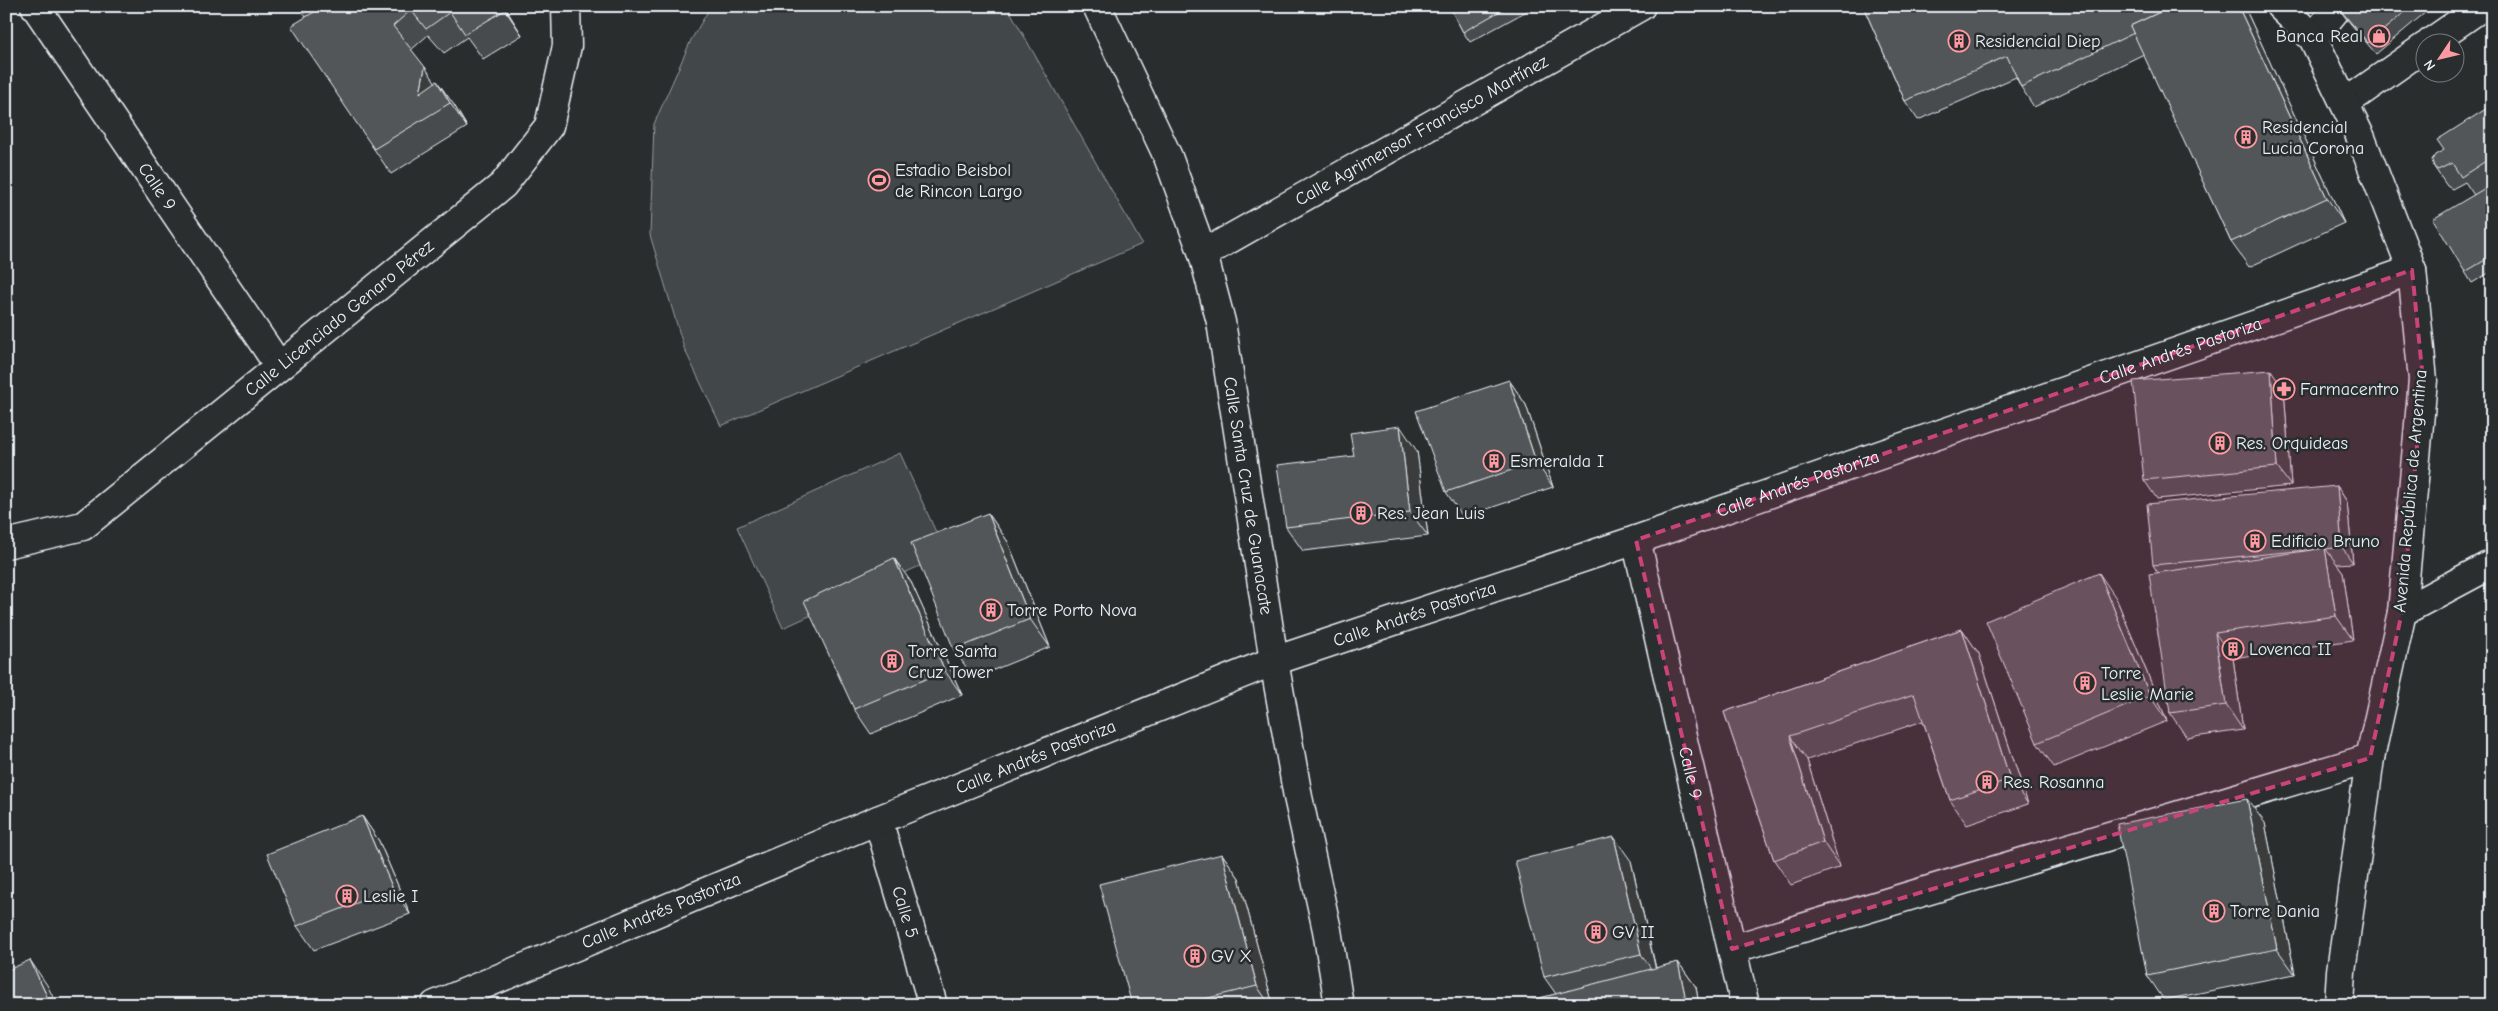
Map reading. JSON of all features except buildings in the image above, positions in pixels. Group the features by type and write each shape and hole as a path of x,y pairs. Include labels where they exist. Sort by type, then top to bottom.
{"street":[{"name":"Calle 9","path":"35,6 279,366"},
{"name":"Calle Licenciado Genaro Pérez","path":"7,543 83,526 503,185 548,126 566,46 566,6"},
{"name":"Calle Santa Cruz de Guanacate","path":"1097,6 1168,157 1203,254 1221,322 1274,661 1298,796 1327,930 1339,1005"},
{"name":"Calle Agrimensor Francisco Martínez","path":"1203,254 1641,6"},
{"name":"Avenida República de Argentina","path":"2280,6 2313,38 2361,138 2412,270 2423,380 2402,612 2370,758 2341,971 2339,1005"},
{"path":"2313,38 2339,6"},
{"path":"2445,32 2483,6"},
{"path":"2345,103 2416,53"},
{"name":"Calle Andrés Pastoriza","path":"441,1003 878,820 1274,661 1636,540 2412,270"},
{"name":"Calle 9","path":"1636,540 1745,1005"},
{"path":"2402,612 2492,564"},
{"path":"1732,949 2370,758"},
{"name":"Calle 5","path":"878,820 933,1005"}],"highlighted area":[{"path":"2412,270 2423,380 2402,612 2370,758 1732,949 1636,540"}],"shaded area":[{"name":"Estadio Beisbol de Rincon Largo","path":"711,6 1007,6 1142,244 721,426 684,348 650,235 654,124 691,40"},
{"path":"900,453 946,554 783,628 737,527"}],"place":[{"name":"Banca Real","path":"2379,36"},
{"name":"Residencial Diep","path":"1959,41"},
{"name":"Residencial Lucia Corona","path":"2246,137"},
{"name":"Estadio Beisbol de Rincon Largo","path":"879,180"},
{"name":"Farmacentro","path":"2284,389"},
{"name":"Res. Orquideas","path":"2220,443"},
{"name":"Esmeralda I","path":"1494,461"},
{"name":"Res. Jean Luis","path":"1361,513"},
{"name":"Edificio Bruno","path":"2255,541"},
{"name":"Torre Porto Nova","path":"991,610"},
{"name":"Lovenca II","path":"2233,649"},
{"name":"Torre Santa Cruz Tower","path":"892,661"},
{"name":"Torre Leslie Marie","path":"2085,683"},
{"name":"Res. Rosanna","path":"1987,782"},
{"name":"Leslie I","path":"347,896"},
{"name":"Torre Dania","path":"2214,911"},
{"name":"GV II","path":"1596,932"},
{"name":"GV X","path":"1195,956"}]}
